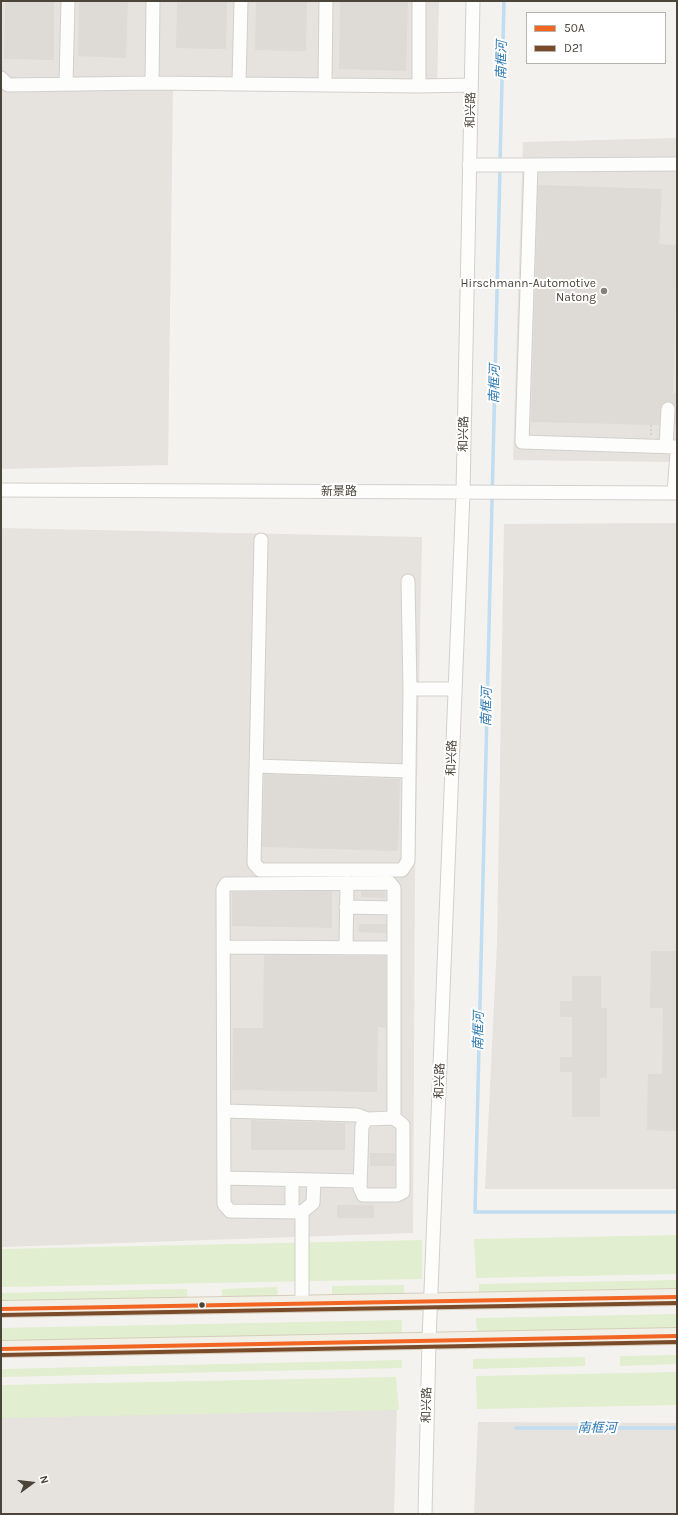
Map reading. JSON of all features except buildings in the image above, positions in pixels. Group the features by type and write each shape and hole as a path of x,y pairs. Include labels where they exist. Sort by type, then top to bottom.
{"main road":[{"path":"1,1310 302,1303 677,1297"},
{"path":"1,1349 677,1336"}],"street":[{"path":"66,84 68,1"},
{"path":"152,83 153,1"},
{"path":"239,83 241,1"},
{"path":"325,85 326,1"},
{"path":"419,1 419,86"},
{"name":"和兴路","path":"425,1514 429,1340 463,493 473,1"},
{"path":"1,78 8,84 239,83 419,86 471,85"},
{"path":"469,165 677,164"},
{"path":"526,165 522,442 673,449"},
{"path":"668,409 676,493"},
{"name":"新景路","path":"1,490 676,493"},
{"path":"261,540 254,863 260,870 402,870 408,861 410,688 408,581"},
{"path":"410,688 455,689"},
{"path":"256,766 409,771"},
{"path":"346,948 347,883"},
{"path":"314,1180 313,1203 297,1212 230,1212 224,1204 223,889 226,884 390,883 394,888 394,1118"},
{"path":"346,907 394,908"},
{"path":"223,947 394,948"},
{"path":"224,1111 357,1115 367,1119 394,1118 403,1125 403,1192 397,1196 363,1195 360,1182 362,1126 367,1119"},
{"path":"224,1178 360,1182"},
{"path":"292,1180 297,1212 302,1303"}],"shaded area":[{"path":"1,1 439,1 437,92 173,90 168,465 1,469"},
{"name":"Hirschmann-Automotive Natong","path":"677,138 677,462 513,460 523,142"},
{"path":"662,144 661,157 545,157 544,145"},
{"path":"592,452 639,452 639,460 591,460"},
{"path":"677,523 677,1189 485,1189 497,944 504,524"},
{"path":"1,528 422,537 415,877 413,1233 1,1247"},
{"path":"397,1408 394,1514 1,1514 1,1413"},
{"path":"478,1422 677,1423 677,1514 474,1514"}],"green space":[{"path":"677,1235 677,1274 476,1278 474,1239"},
{"path":"422,1240 422,1279 1,1287 1,1249"},
{"path":"677,1280 677,1288 479,1292 479,1284"},
{"path":"404,1285 404,1293 332,1295 332,1286"},
{"path":"277,1287 278,1296 222,1297 222,1289"},
{"path":"187,1289 188,1298 1,1302 1,1293"},
{"path":"677,1314 677,1329 477,1333 476,1318"},
{"path":"402,1320 402,1334 1,1343 1,1328"},
{"path":"677,1355 677,1364 620,1366 620,1356"},
{"path":"585,1357 585,1366 473,1369 473,1359"},
{"path":"402,1360 402,1368 1,1377 1,1369"},
{"path":"677,1372 677,1405 477,1409 476,1376"},
{"path":"396,1377 399,1410 1,1418 1,1385"}],"waterway":[{"name":"南框河","path":"500,162 504,1"},
{"name":"南框河","path":"500,168 475,1212 677,1212"},
{"name":"南框河","path":"516,1428 677,1428"}],"transit line":[{"name":"50A","path":"1,1309 677,1297"},
{"name":"D21","path":"1,1315 677,1303"},
{"name":"50A","path":"1,1349 677,1336"},
{"name":"D21","path":"1,1355 677,1342"}],"place":[{"name":"Hirschmann-Automotive Natong","path":"604,291"}]}
